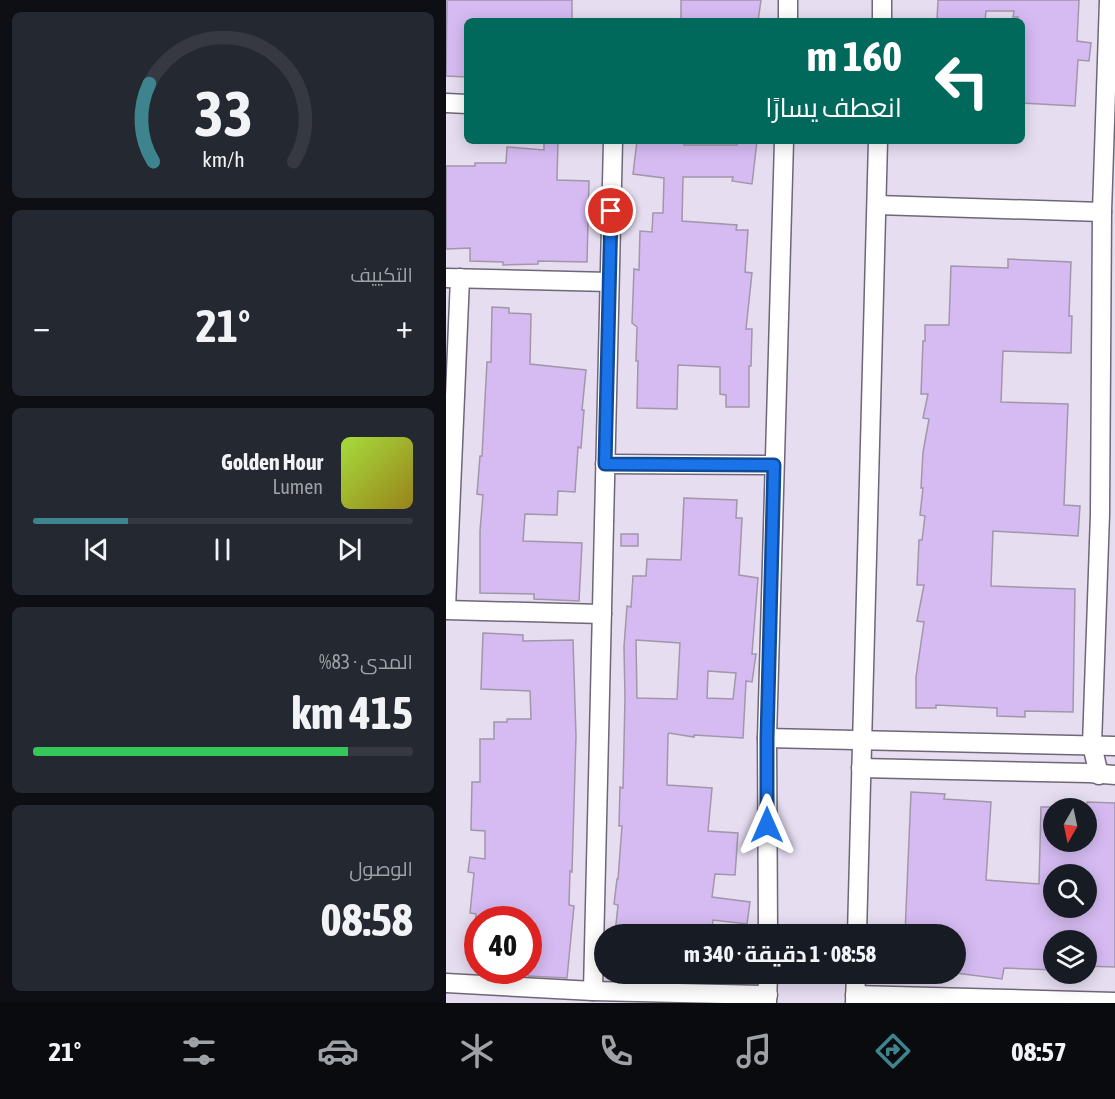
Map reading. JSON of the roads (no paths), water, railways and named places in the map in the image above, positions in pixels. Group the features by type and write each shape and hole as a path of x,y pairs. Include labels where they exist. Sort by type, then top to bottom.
{"street":[{"path":"788,0 788,18"},
{"path":"882,0 882,18"},
{"path":"1098,765 1108,514 1102,212 1109,0"},
{"path":"446,103 464,104"},
{"path":"593,991 613,144"},
{"path":"768,924 767,738 784,144"},
{"path":"857,924 878,144"},
{"path":"876,205 1102,212"},
{"path":"602,614 446,609 453,278 609,282"},
{"path":"605,464 774,465"},
{"path":"767,738 862,740 1098,765"},
{"path":"861,768 1098,765 1115,746"},
{"path":"446,983 768,999"},
{"path":"856,984 855,999 1115,1002"}]}
